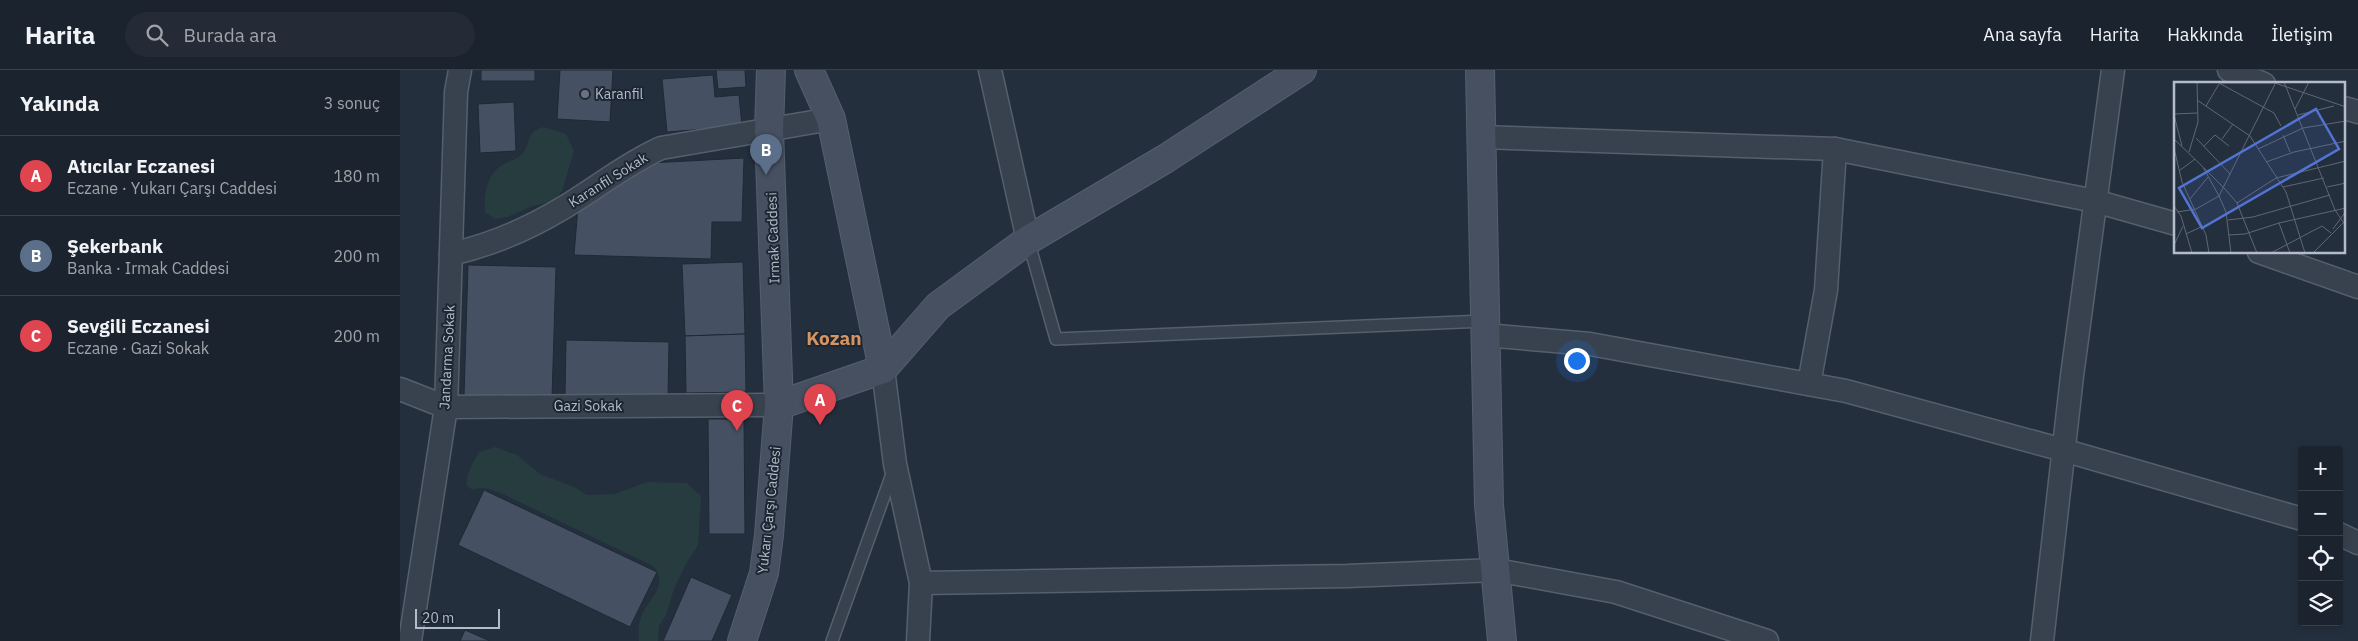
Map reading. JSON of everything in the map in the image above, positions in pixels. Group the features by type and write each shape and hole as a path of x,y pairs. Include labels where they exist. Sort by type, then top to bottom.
{"main road":[{"name":"Irmak Caddesi","path":"771,70 769,131 779,405"},
{"path":"809,70 831,120 883,369"},
{"path":"779,405 883,369 938,306 1028,240 1165,159 1302,70"},
{"path":"1480,70 1489,505 1502,641"},
{"name":"Yukarı Çarşı Caddesi","path":"742,641 764,573 769,535 779,405"}],"street":[{"name":"Jandarma Sokak","path":"407,633 446,407 456,92 460,70"},
{"path":"990,70 1028,240"},
{"path":"2042,641 2063,450 2113,70"},
{"path":"2229,70 2259,82"},
{"name":"Karanfil Sokak","path":"451,254 496,242 538,222 641,158 661,148 831,120"},
{"path":"1480,138 1835,149 2095,201 2174,223"},
{"path":"1809,384 1826,290 1835,149"},
{"path":"2265,254 2358,287"},
{"path":"1485,328 1590,344 1846,391 2063,450 2298,518"},
{"path":"883,369 895,464 921,582 918,641"},
{"name":"Gazi Sokak","path":"400,389 446,407 779,405"},
{"path":"2343,536 2358,543"},
{"path":"921,582 1347,576 1496,570 1616,592 1767,641"}],"lane":[{"path":"1028,240 1056,339 1485,328"},
{"path":"832,641 895,464"}],"green space":[{"path":"543,127 566,134 574,151 562,191 554,201 533,206 507,217 495,219 485,212 487,186 493,174 502,165 521,155 526,149 533,132"},
{"path":"495,447 517,455 540,474 574,487 587,495 615,494 647,482 687,483 701,496 698,545 674,589 666,615 659,626 658,641 639,641 640,621 658,587 658,574 653,566 505,495 485,488 473,490 467,486 472,464 479,452"}],"building":[{"path":"481,70 535,70 535,81 481,81"},
{"name":"Karanfil","path":"560,70 613,70 610,122 557,119"},
{"path":"716,70 745,70 746,87 718,89"},
{"path":"713,75 715,97 739,95 742,126 667,132 662,79"},
{"path":"514,102 516,151 480,153 478,104"},
{"path":"744,158 742,222 712,222 711,259 574,255 578,207 650,163"},
{"path":"743,262 745,334 685,336 682,264"},
{"path":"468,265 556,267 552,398 464,396"},
{"path":"745,334 746,392 686,393 685,336"},
{"path":"566,340 669,342 668,397 565,395"},
{"path":"708,419 744,419 745,534 709,534"},
{"path":"484,490 657,572 630,627 458,545"},
{"path":"691,577 732,595 712,641 663,641"},
{"path":"465,630 490,641 460,641"}],"place":[{"name":"Karanfil","path":"585,94"},
{"name":"Şekerbank","path":"766,175"},
{"name":"Atıcılar Eczanesi","path":"820,425"},
{"name":"Sevgili Eczanesi","path":"737,431"}],"district":[{"name":"Kozan","path":"834,338"}]}
